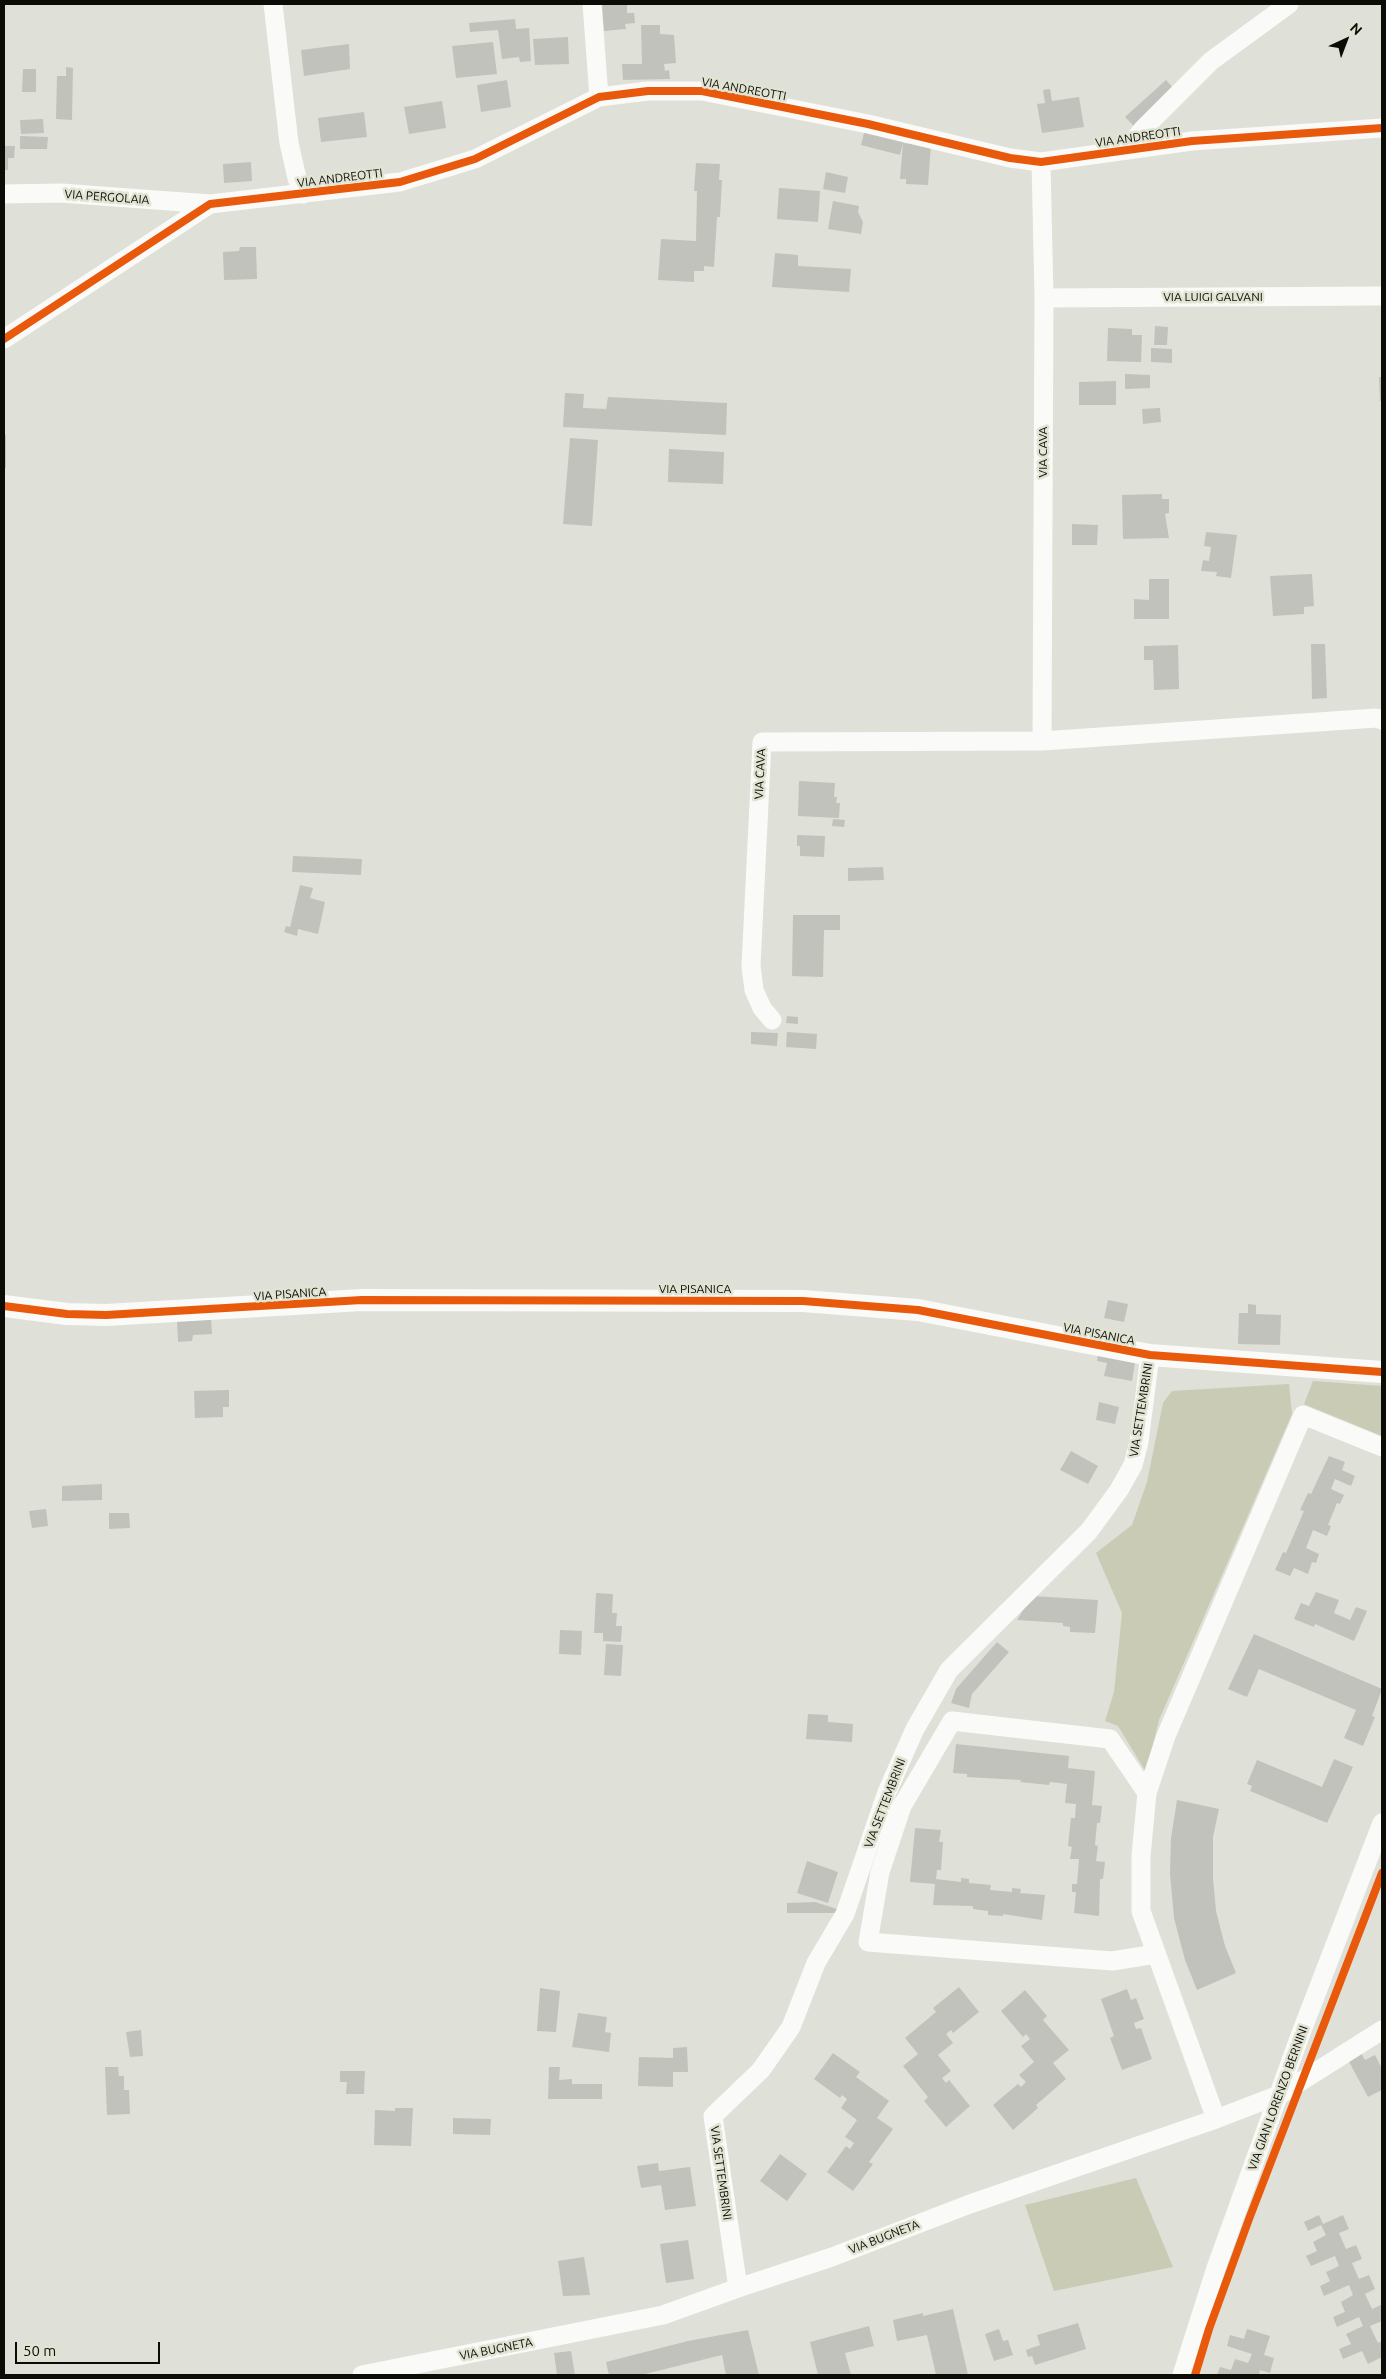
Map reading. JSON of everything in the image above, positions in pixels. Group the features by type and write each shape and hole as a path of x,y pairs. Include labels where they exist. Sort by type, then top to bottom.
{"street":[{"name":"VIA ANDREOTTI","path":"273,4 289,143 296,178 302,194"},
{"path":"592,4 599,97"},
{"path":"1126,150 1143,128 1211,61 1289,4"},
{"name":"VIA ANDREOTTI","path":"4,339 210,204 400,182 475,159 599,97 648,91 702,91 868,124 1010,158 1040,162 1192,141 1382,128"},
{"name":"VIA CAVA","path":"1040,162 1044,298 1042,741"},
{"name":"VIA PERGOLAIA","path":"4,194 61,193 210,204"},
{"name":"VIA LUIGI GALVANI","path":"1044,298 1382,296"},
{"name":"VIA CAVA","path":"772,1020 762,1008 754,990 751,966 762,742 1042,741 1376,718 1382,720"},
{"name":"VIA PISANICA","path":"4,1306 67,1314 106,1315 362,1300 803,1301 918,1310 1150,1355 1382,1372"},
{"name":"VIA SETTEMBRINI","path":"738,2288 713,2116 761,2070 791,2027 816,1963 845,1914 887,1792 915,1729 950,1670 1089,1531 1119,1490 1133,1465 1139,1442 1150,1355"},
{"path":"1216,2119 1141,1911 1141,1856 1147,1793 1166,1736 1303,1415 1382,1447"},
{"path":"1147,1793 1110,1739 952,1721 902,1806 880,1872 868,1942 1112,1961 1156,1954"},
{"name":"VIA GIAN LORENZO BERNINI","path":"1182,2375 1216,2268 1281,2094 1301,2032 1382,1823"},
{"name":"VIA BUGNETA","path":"362,2375 663,2315 832,2257 970,2204 1216,2119 1281,2094 1382,2030"}],"green space":[{"path":"1313,1381 1382,1386 1382,1436 1304,1404"},
{"path":"1289,1384 1292,1414 1159,1720 1146,1772 1118,1726 1105,1721 1114,1692 1122,1613 1096,1553 1132,1525 1147,1482 1163,1403 1172,1391"},
{"path":"1136,2178 1173,2267 1054,2291 1025,2205"}],"building":[{"path":"602,4 627,4 627,13 634,13 635,23 625,24 626,29 604,31"},
{"path":"515,19 516,29 529,28 531,61 520,62 519,57 502,59 498,30 470,32 469,23"},
{"path":"641,25 660,25 660,34 674,35 676,63 664,64 665,71 669,70 670,79 623,80 622,64 642,64"},
{"path":"568,37 569,64 535,65 533,39"},
{"path":"493,42 497,74 456,78 452,46"},
{"path":"349,44 350,69 304,76 301,50"},
{"path":"66,67 73,68 72,120 56,119 57,76 66,76"},
{"path":"23,69 36,69 36,92 22,92"},
{"path":"507,80 511,107 481,112 477,85"},
{"path":"1166,80 1175,90 1136,128 1125,117"},
{"path":"1050,89 1052,101 1079,97 1084,127 1042,133 1037,104 1045,103 1043,90"},
{"path":"442,101 446,128 409,134 404,107"},
{"path":"364,112 367,137 321,142 318,118"},
{"path":"43,119 44,133 21,134 20,120"},
{"path":"865,129 904,139 900,155 861,145"},
{"path":"20,136 48,137 47,149 20,149"},
{"path":"903,143 931,145 928,185 906,184 906,179 900,179"},
{"path":"4,146 15,146 14,158 8,158 8,170 4,170"},
{"path":"251,162 252,181 224,183 223,164"},
{"path":"696,163 720,164 719,180 722,180 720,217 717,217 714,267 704,266 704,271 694,271 694,282 658,280 661,239 696,241 697,191 694,191"},
{"path":"826,172 848,177 845,193 823,189"},
{"path":"779,188 820,191 818,222 777,219"},
{"path":"833,201 859,206 858,212 863,222 861,234 828,229"},
{"path":"240,247 256,247 257,279 224,280 223,252 239,251"},
{"path":"775,253 798,255 798,266 851,269 849,292 772,287"},
{"path":"1155,326 1168,327 1167,345 1154,345"},
{"path":"1108,328 1132,329 1132,335 1142,335 1141,362 1107,361"},
{"path":"1151,348 1172,349 1172,363 1151,362"},
{"path":"1125,374 1150,375 1150,388 1125,389"},
{"path":"1379,377 1382,377 1382,401 1380,401"},
{"path":"1116,381 1116,405 1079,405 1079,382"},
{"path":"565,393 584,394 583,408 606,409 608,397 727,403 726,435 563,427"},
{"path":"1160,408 1161,422 1143,424 1142,409"},
{"path":"4,435 6,435 6,468 4,468"},
{"path":"570,438 598,440 592,526 563,524"},
{"path":"669,449 724,452 723,484 668,482"},
{"path":"1162,494 1162,499 1169,499 1169,513 1165,514 1169,538 1123,539 1122,495"},
{"path":"1072,524 1098,525 1097,545 1072,545"},
{"path":"1206,532 1237,535 1231,578 1216,576 1217,572 1201,571 1203,560 1209,561 1211,547 1204,546"},
{"path":"1312,574 1314,606 1304,607 1304,614 1273,616 1270,576"},
{"path":"1149,579 1169,579 1169,619 1134,619 1134,599 1149,600"},
{"path":"1311,644 1325,644 1327,698 1312,699"},
{"path":"1178,645 1179,689 1154,690 1153,660 1144,660 1144,646"},
{"path":"799,781 835,783 834,797 837,797 836,803 840,803 839,818 798,816"},
{"path":"833,819 845,820 844,827 832,826"},
{"path":"797,835 825,836 824,857 800,856 800,846 797,846"},
{"path":"293,856 362,859 361,875 292,872"},
{"path":"883,867 884,880 848,881 848,868"},
{"path":"300,885 313,888 310,898 325,902 318,934 298,929 297,936 284,932 286,926 290,927"},
{"path":"793,915 840,915 840,930 824,930 823,977 792,976"},
{"path":"787,1016 798,1017 798,1024 786,1023"},
{"path":"751,1032 778,1033 777,1046 751,1044"},
{"path":"787,1032 817,1034 816,1049 786,1047"},
{"path":"1108,1300 1128,1304 1124,1322 1104,1318"},
{"path":"1248,1304 1256,1305 1256,1314 1281,1315 1280,1345 1238,1344 1239,1313 1248,1313"},
{"path":"211,1318 212,1334 193,1335 192,1341 178,1342 177,1320"},
{"path":"1099,1350 1136,1357 1132,1381 1104,1376 1107,1363 1097,1361"},
{"path":"229,1390 229,1407 223,1407 223,1417 195,1418 194,1391"},
{"path":"1099,1402 1119,1407 1115,1424 1096,1420"},
{"path":"1071,1451 1098,1466 1088,1484 1060,1470"},
{"path":"1329,1456 1345,1462 1342,1470 1355,1476 1351,1486 1335,1479 1331,1489 1344,1495 1340,1504 1337,1503 1328,1525 1331,1526 1327,1536 1313,1530 1306,1548 1319,1554 1316,1563 1312,1562 1308,1574 1294,1568 1290,1576 1275,1570 1283,1552 1286,1553 1304,1511 1300,1510 1308,1493 1311,1494"},
{"path":"102,1484 102,1500 62,1501 62,1486"},
{"path":"46,1509 48,1526 32,1528 29,1511"},
{"path":"109,1513 129,1513 130,1528 109,1529"},
{"path":"1316,1592 1339,1600 1334,1613 1350,1620 1356,1607 1367,1611 1354,1641 1315,1624 1314,1627 1294,1619 1301,1603 1309,1606"},
{"path":"596,1593 613,1594 612,1613 617,1613 616,1626 622,1626 621,1642 603,1641 603,1633 594,1633"},
{"path":"1032,1596 1098,1600 1095,1633 1070,1632 1070,1627 1063,1626 1063,1623 1017,1620"},
{"path":"560,1630 582,1631 581,1655 559,1654"},
{"path":"1254,1634 1382,1689 1372,1716 1375,1717 1363,1746 1344,1738 1356,1710 1259,1669 1247,1697 1228,1689"},
{"path":"997,1642 1009,1652 972,1694 969,1708 951,1703 956,1689"},
{"path":"606,1644 623,1645 621,1676 604,1675"},
{"path":"808,1714 828,1715 828,1722 853,1724 852,1742 806,1739"},
{"path":"956,1744 1069,1756 1068,1768 1095,1771 1092,1805 1102,1806 1100,1823 1097,1823 1095,1845 1098,1846 1096,1861 1105,1862 1103,1879 1100,1879 1099,1916 1074,1913 1076,1892 1072,1892 1072,1884 1077,1884 1079,1859 1070,1859 1072,1847 1068,1846 1071,1818 1075,1818 1076,1804 1065,1803 1067,1784 1050,1782 1049,1785 1020,1782 1021,1780 967,1777 967,1774 953,1773"},
{"path":"1334,1759 1353,1767 1327,1823 1250,1791 1252,1786 1247,1784 1257,1760 1322,1787"},
{"path":"1177,1800 1219,1809 1213,1837 1213,1878 1216,1911 1225,1946 1236,1973 1197,1990 1185,1960 1174,1918 1170,1874 1171,1838"},
{"path":"915,1828 941,1830 939,1842 943,1842 941,1870 937,1870 936,1879 961,1882 961,1878 969,1879 969,1883 991,1885 990,1890 1012,1892 1012,1888 1021,1889 1020,1893 1045,1895 1042,1920 1003,1914 1003,1916 988,1915 988,1911 973,1909 973,1906 933,1905 935,1884 910,1882"},
{"path":"807,1861 838,1872 828,1903 797,1893"},
{"path":"815,1902 837,1909 836,1913 787,1913 787,1903"},
{"path":"959,1987 979,2012 953,2033 951,2030 946,2034 953,2043 938,2055 951,2071 942,2078 946,2083 949,2080 970,2106 946,2127 924,2101 928,2097 903,2066 918,2054 905,2038 936,2012 933,2008"},
{"path":"540,1988 560,1991 556,2032 537,2031"},
{"path":"1127,1989 1131,2000 1136,1998 1144,2019 1134,2023 1136,2029 1141,2028 1152,2059 1122,2070 1110,2038 1114,2036 1101,1999"},
{"path":"1025,1990 1047,2016 1043,2020 1069,2050 1053,2063 1066,2079 1036,2105 1038,2108 1013,2130 993,2105 1018,2084 1021,2087 1026,2082 1019,2075 1034,2062 1021,2046 1030,2039 1026,2034 1023,2037 1001,2011"},
{"path":"578,2013 607,2017 605,2032 611,2033 609,2052 572,2047"},
{"path":"141,2030 143,2056 130,2057 126,2032"},
{"path":"687,2047 688,2072 673,2072 673,2087 638,2086 639,2057 673,2058 673,2048"},
{"path":"1360,2051 1365,2060 1375,2055 1382,2069 1382,2090 1368,2097 1347,2058"},
{"path":"833,2053 860,2072 856,2077 889,2101 877,2118 893,2129 869,2162 873,2164 853,2191 827,2172 846,2146 850,2149 854,2143 845,2137 857,2120 841,2108 847,2099 842,2095 840,2098 814,2079"},
{"path":"105,2067 118,2067 119,2076 124,2076 124,2090 129,2090 130,2114 107,2115"},
{"path":"549,2067 560,2067 559,2080 572,2079 572,2084 602,2084 602,2099 548,2099"},
{"path":"340,2071 365,2071 364,2094 346,2094 347,2082 340,2082"},
{"path":"395,2108 413,2108 411,2146 374,2145 375,2110 395,2111"},
{"path":"453,2118 491,2119 490,2135 453,2134"},
{"path":"780,2154 807,2174 787,2201 760,2181"},
{"path":"658,2163 659,2171 690,2167 696,2206 665,2210 661,2185 641,2188 637,2166"},
{"path":"1319,2215 1323,2224 1343,2215 1349,2229 1339,2233 1346,2249 1356,2245 1362,2259 1352,2263 1359,2279 1369,2275 1375,2289 1365,2294 1372,2309 1381,2305 1382,2307 1382,2321 1370,2326 1378,2343 1382,2341 1382,2357 1368,2364 1362,2351 1343,2359 1339,2349 1351,2344 1346,2334 1363,2326 1359,2317 1337,2327 1333,2317 1345,2312 1341,2302 1353,2295 1349,2285 1324,2296 1320,2286 1330,2281 1326,2272 1339,2266 1335,2256 1311,2266 1306,2256 1317,2251 1313,2242 1326,2235 1321,2225 1308,2231 1304,2222"},
{"path":"688,2240 694,2279 666,2283 660,2244"},
{"path":"584,2257 590,2295 563,2296 558,2261"},
{"path":"953,2309 968,2375 936,2375 927,2335 897,2341 893,2320"},
{"path":"1078,2323 1086,2349 1035,2365 1032,2356 1028,2357 1026,2350 1040,2345 1037,2335"},
{"path":"869,2326 874,2346 845,2353 851,2375 818,2375 810,2342"},
{"path":"999,2329 1003,2341 1008,2340 1013,2355 994,2361 985,2334"},
{"path":"1247,2329 1270,2336 1264,2355 1274,2358 1270,2373 1260,2370 1259,2375 1217,2375 1220,2367 1231,2370 1235,2359 1248,2363 1252,2354 1227,2346 1230,2335 1244,2339"},
{"path":"748,2330 759,2375 726,2375 722,2355 641,2375 609,2375 606,2362 688,2341"},
{"path":"571,2351 575,2375 557,2375 554,2353"}],"cycle path":[{"path":"4,339 210,204 400,182 475,159 599,97 648,91 702,91 868,124 1010,158 1041,162 1192,141 1382,128"},
{"path":"4,1306 67,1314 106,1315 362,1300 803,1301 918,1310 1150,1355 1382,1372"},
{"path":"1195,2375 1209,2329 1249,2219 1382,1873"}]}
